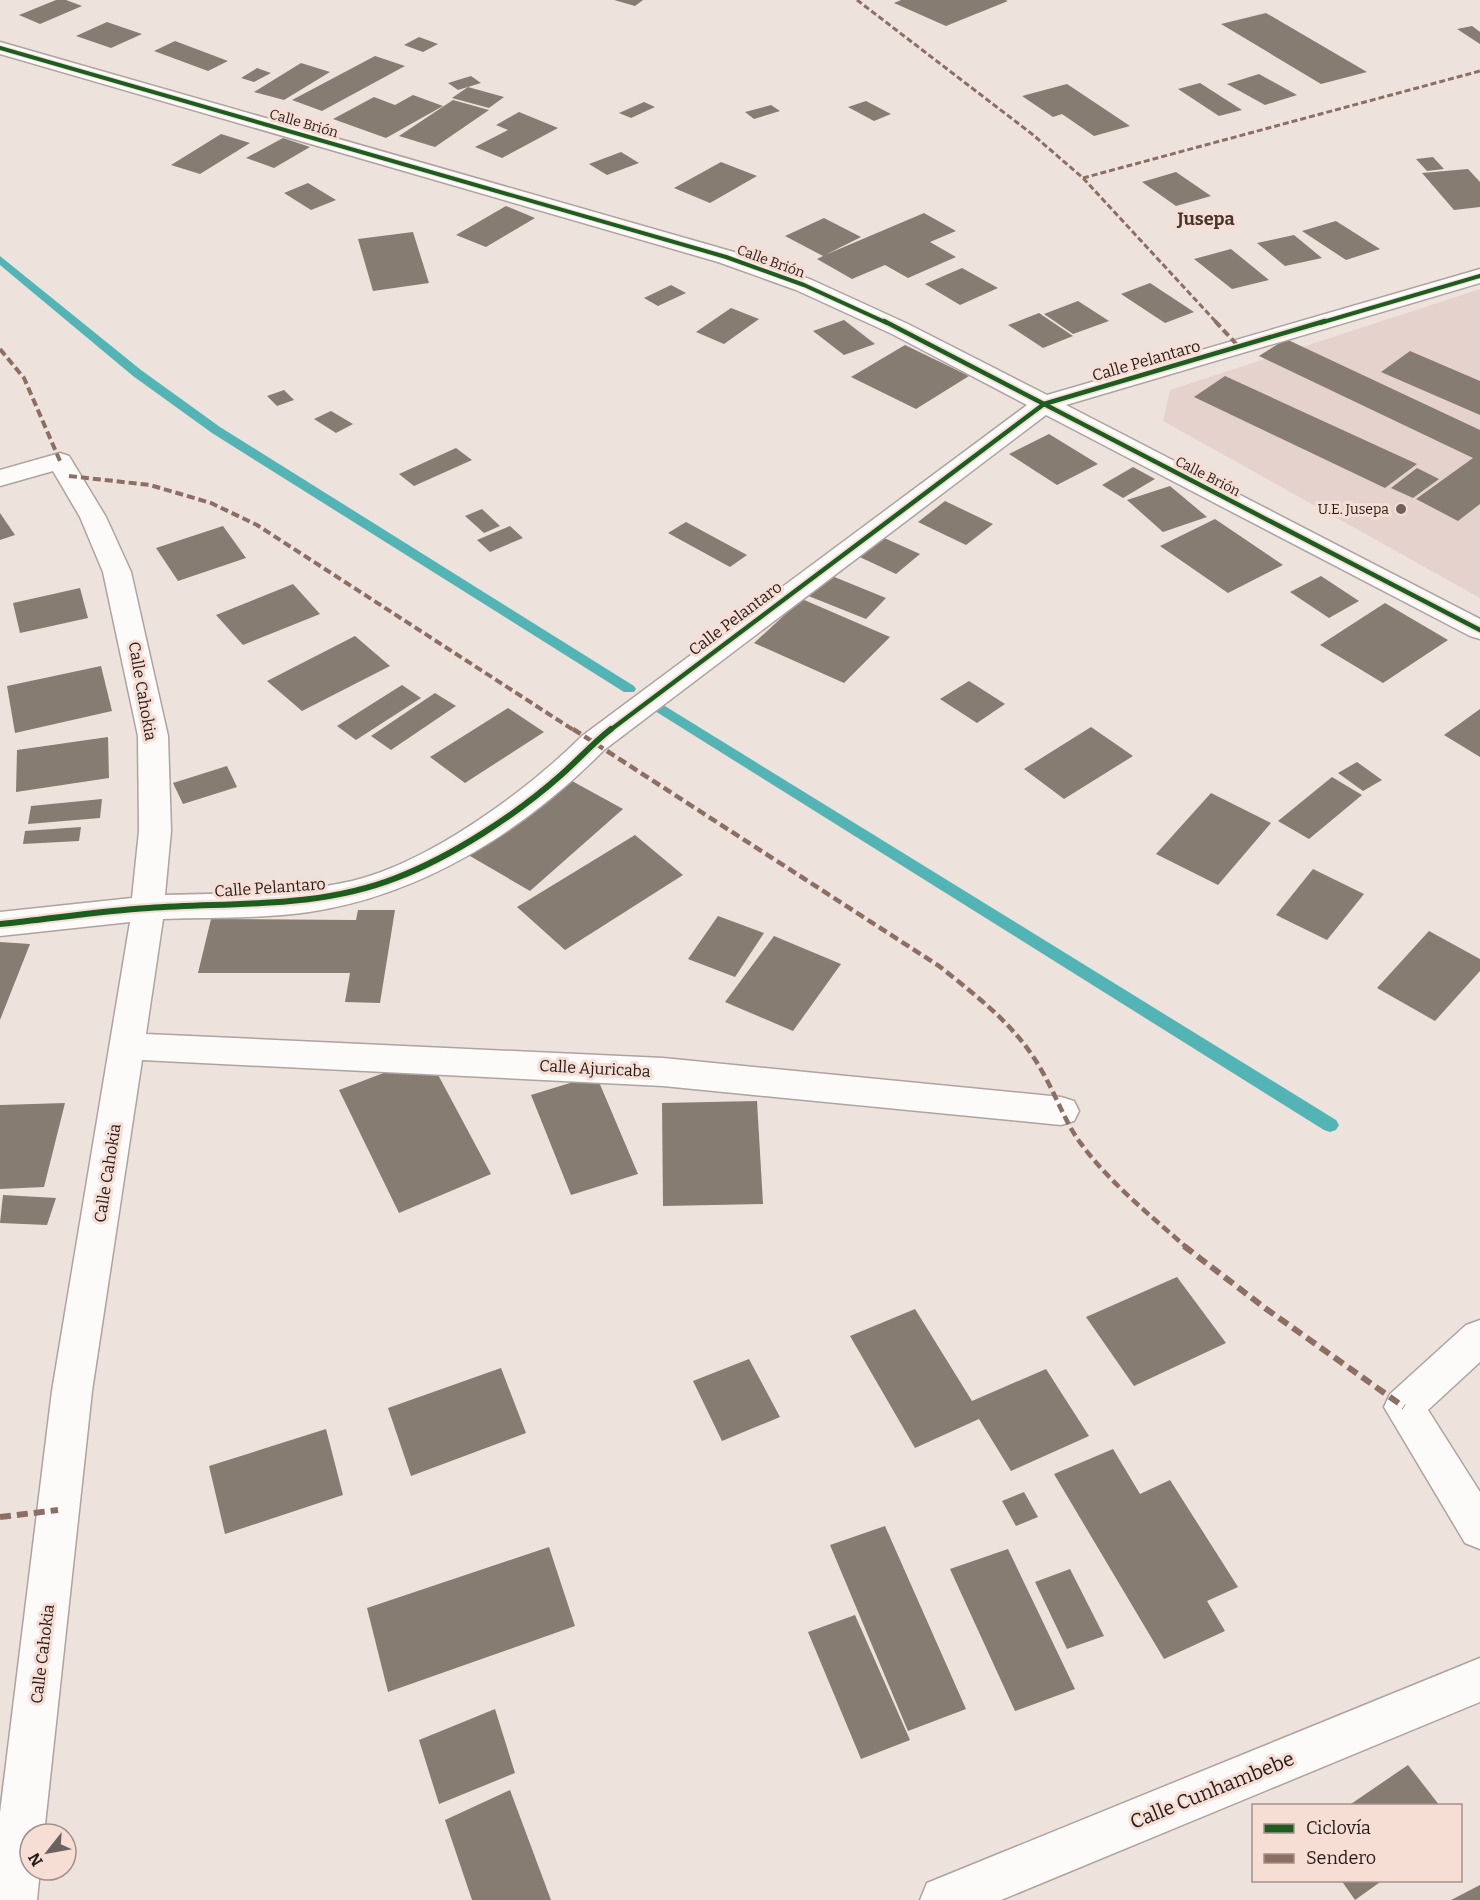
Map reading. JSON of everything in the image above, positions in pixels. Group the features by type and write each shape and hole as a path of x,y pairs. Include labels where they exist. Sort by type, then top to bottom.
{"street":[{"name":"Calle Brión","path":"0,48 726,257 804,285 900,329 1480,630"},
{"name":"Calle Pelantaro","path":"0,924 148,908 306,901 356,892 397,878 453,850 512,813 560,776 593,743 661,690 1044,404 1480,276"},
{"name":"Calle Cahokia","path":"0,478 60,461 93,517 117,572 153,736 155,831 148,908 72,1390 13,1900"},
{"name":"Calle Ajuricaba","path":"127,1046 663,1072 1060,1111"},
{"path":"1480,1337 1404,1407 1480,1529"},
{"name":"Calle Cunhambebe","path":"944,1900 1480,1680"}],"shaded area":[{"name":"U.E. Jusepa","path":"1480,289 1480,598 1163,421 1170,390"}],"building":[{"path":"56,0 66,0 82,6 40,24 19,15"},
{"path":"614,0 643,0 635,6"},
{"path":"901,0 1008,1 946,26 894,3"},
{"path":"1266,13 1367,72 1321,84 1221,24"},
{"path":"107,22 142,34 111,48 76,36"},
{"path":"1472,26 1480,32 1480,44 1457,29"},
{"path":"419,37 438,44 423,52 404,45"},
{"path":"175,41 228,61 208,71 154,51"},
{"path":"375,56 405,66 322,111 292,100"},
{"path":"301,63 330,72 284,100 254,92"},
{"path":"257,68 271,73 254,82 241,78"},
{"path":"1259,74 1297,95 1265,105 1227,84"},
{"path":"471,76 481,83 458,90 448,83"},
{"path":"1200,83 1242,110 1219,116 1178,89"},
{"path":"1067,84 1130,126 1094,136 1062,114 1053,117 1022,96"},
{"path":"468,87 504,97 489,108 452,98"},
{"path":"413,95 443,106 386,138 333,119 374,97 395,105"},
{"path":"453,100 489,110 435,147 399,136"},
{"path":"866,101 891,114 874,121 848,107"},
{"path":"644,102 655,107 631,118 619,113"},
{"path":"771,105 780,111 754,119 745,112"},
{"path":"519,112 558,128 502,158 475,147 508,130 496,125"},
{"path":"221,134 250,143 200,174 171,165"},
{"path":"283,138 310,147 274,168 246,158"},
{"path":"621,152 639,163 607,175 589,164"},
{"path":"1433,157 1444,169 1427,171 1416,159"},
{"path":"721,162 757,176 710,203 674,188"},
{"path":"1468,169 1480,182 1480,207 1454,210 1422,173"},
{"path":"1176,172 1211,196 1176,206 1142,182"},
{"path":"308,183 336,200 311,210 284,193"},
{"path":"506,206 535,218 486,247 456,235"},
{"path":"924,213 956,231 930,242 956,257 908,278 885,265 852,279 817,259 823,256 785,236 824,218 861,237 825,255"},
{"path":"1336,221 1380,249 1346,260 1302,231"},
{"path":"413,232 429,283 373,291 358,239"},
{"path":"1294,235 1322,258 1285,266 1257,243"},
{"path":"1231,249 1269,280 1232,289 1194,259"},
{"path":"962,268 998,288 960,305 925,284"},
{"path":"1150,283 1194,312 1165,323 1121,294"},
{"path":"671,285 686,293 658,306 644,298"},
{"path":"1078,301 1109,321 1073,334 1044,314"},
{"path":"731,308 759,319 724,344 696,332"},
{"path":"1039,313 1073,336 1043,348 1008,325"},
{"path":"844,320 875,344 844,355 813,331"},
{"path":"1286,339 1480,430 1480,504 1458,521 1416,499 1473,458 1259,356"},
{"path":"905,345 969,376 916,409 851,377"},
{"path":"1410,351 1480,381 1480,415 1381,372"},
{"path":"1225,376 1417,464 1385,488 1194,397"},
{"path":"284,390 294,400 277,406 267,396"},
{"path":"331,411 353,424 336,433 314,419"},
{"path":"1049,434 1098,464 1057,485 1009,454"},
{"path":"456,448 472,460 414,486 399,474"},
{"path":"1133,467 1155,479 1123,498 1102,485"},
{"path":"1417,468 1439,479 1413,498 1391,488"},
{"path":"1170,486 1207,517 1163,532 1127,500"},
{"path":"945,501 993,524 966,545 918,522"},
{"path":"482,509 500,526 484,533 465,516"},
{"path":"0,513 15,535 0,540"},
{"path":"1215,519 1283,565 1228,593 1160,546"},
{"path":"686,522 747,555 730,567 668,533"},
{"path":"223,526 246,558 178,581 156,548"},
{"path":"510,526 523,538 490,552 477,540"},
{"path":"873,533 920,554 896,574 849,552"},
{"path":"827,574 886,598 866,619 806,595"},
{"path":"1321,576 1359,601 1329,618 1290,592"},
{"path":"293,584 320,614 243,645 216,615"},
{"path":"80,588 88,618 20,633 13,603"},
{"path":"802,599 890,637 844,683 754,643"},
{"path":"1385,603 1448,640 1383,683 1320,645"},
{"path":"355,636 390,666 302,711 267,681"},
{"path":"101,666 112,711 15,733 7,686"},
{"path":"969,681 1005,704 977,723 940,699"},
{"path":"402,685 421,698 356,740 337,726"},
{"path":"435,693 456,706 391,750 371,736"},
{"path":"508,708 544,732 465,783 430,757"},
{"path":"1480,709 1480,757 1444,735"},
{"path":"1091,727 1133,756 1064,799 1024,769"},
{"path":"108,737 109,778 16,792 17,750"},
{"path":"1357,762 1382,780 1363,791 1338,773"},
{"path":"227,766 237,787 183,804 173,783"},
{"path":"552,770 623,809 530,891 458,849"},
{"path":"1332,777 1362,795 1309,839 1278,821"},
{"path":"1211,793 1271,823 1218,885 1156,854"},
{"path":"102,799 100,818 28,824 31,806"},
{"path":"81,827 79,841 23,844 25,831"},
{"path":"635,835 683,875 565,950 517,907"},
{"path":"1313,869 1364,894 1327,940 1276,915"},
{"path":"358,910 395,910 380,1003 345,1002 350,973 198,973 211,919 356,920"},
{"path":"718,916 764,933 735,977 688,959"},
{"path":"1429,931 1480,959 1480,971 1435,1021 1377,988"},
{"path":"774,936 841,964 793,1031 725,1002"},
{"path":"0,942 30,944 0,1020"},
{"path":"428,1056 491,1174 399,1213 339,1090"},
{"path":"596,1075 638,1174 571,1195 531,1095"},
{"path":"757,1101 763,1204 663,1206 662,1103"},
{"path":"65,1103 44,1187 0,1189 0,1105"},
{"path":"3,1195 56,1198 47,1225 0,1223"},
{"path":"1177,1277 1226,1343 1134,1386 1086,1317"},
{"path":"915,1309 972,1401 1046,1369 1089,1436 1011,1471 979,1419 915,1448 850,1336"},
{"path":"749,1359 780,1417 722,1441 693,1381"},
{"path":"501,1368 526,1433 411,1476 388,1408"},
{"path":"326,1429 343,1495 225,1534 209,1466"},
{"path":"1113,1449 1140,1494 1170,1480 1238,1587 1207,1601 1225,1631 1164,1659 1054,1474"},
{"path":"1024,1492 1038,1517 1016,1526 1002,1501"},
{"path":"885,1526 966,1709 908,1731 830,1545"},
{"path":"549,1547 575,1626 388,1692 367,1608"},
{"path":"1008,1549 1075,1689 1015,1711 950,1569"},
{"path":"1070,1569 1104,1636 1067,1649 1035,1582"},
{"path":"855,1615 910,1740 861,1759 808,1632"},
{"path":"495,1709 515,1773 439,1804 419,1740"},
{"path":"1408,1765 1438,1804 1351,1804"},
{"path":"510,1790 551,1900 472,1900 445,1820"},
{"path":"1342,1882 1380,1882 1355,1900"},
{"path":"1480,1885 1480,1900 1451,1900"}],"waterway":[{"path":"0,259 137,373 216,430 629,689"},
{"path":"660,708 1330,1125"}],"marked path":[{"path":"857,0 1032,134 1083,178 1239,347"},
{"path":"1083,178 1242,133 1480,71"},
{"path":"0,349 24,378 60,461"},
{"path":"69,476 150,485 211,503 257,525 939,966 987,1004 1017,1035 1043,1072 1061,1111 1082,1145 1126,1194 1188,1249 1265,1308 1404,1407"},
{"path":"0,1517 58,1510"}],"cycle path":[{"path":"0,48 726,257 804,285 900,329 1480,630"},
{"path":"0,924 148,908 306,901 356,892 397,878 453,850 511,813 560,776 593,743 1044,404 1480,276"}],"place":[{"name":"U.E. Jusepa","path":"1401,509"}],"district":[{"name":"Jusepa","path":"1206,219"}]}
